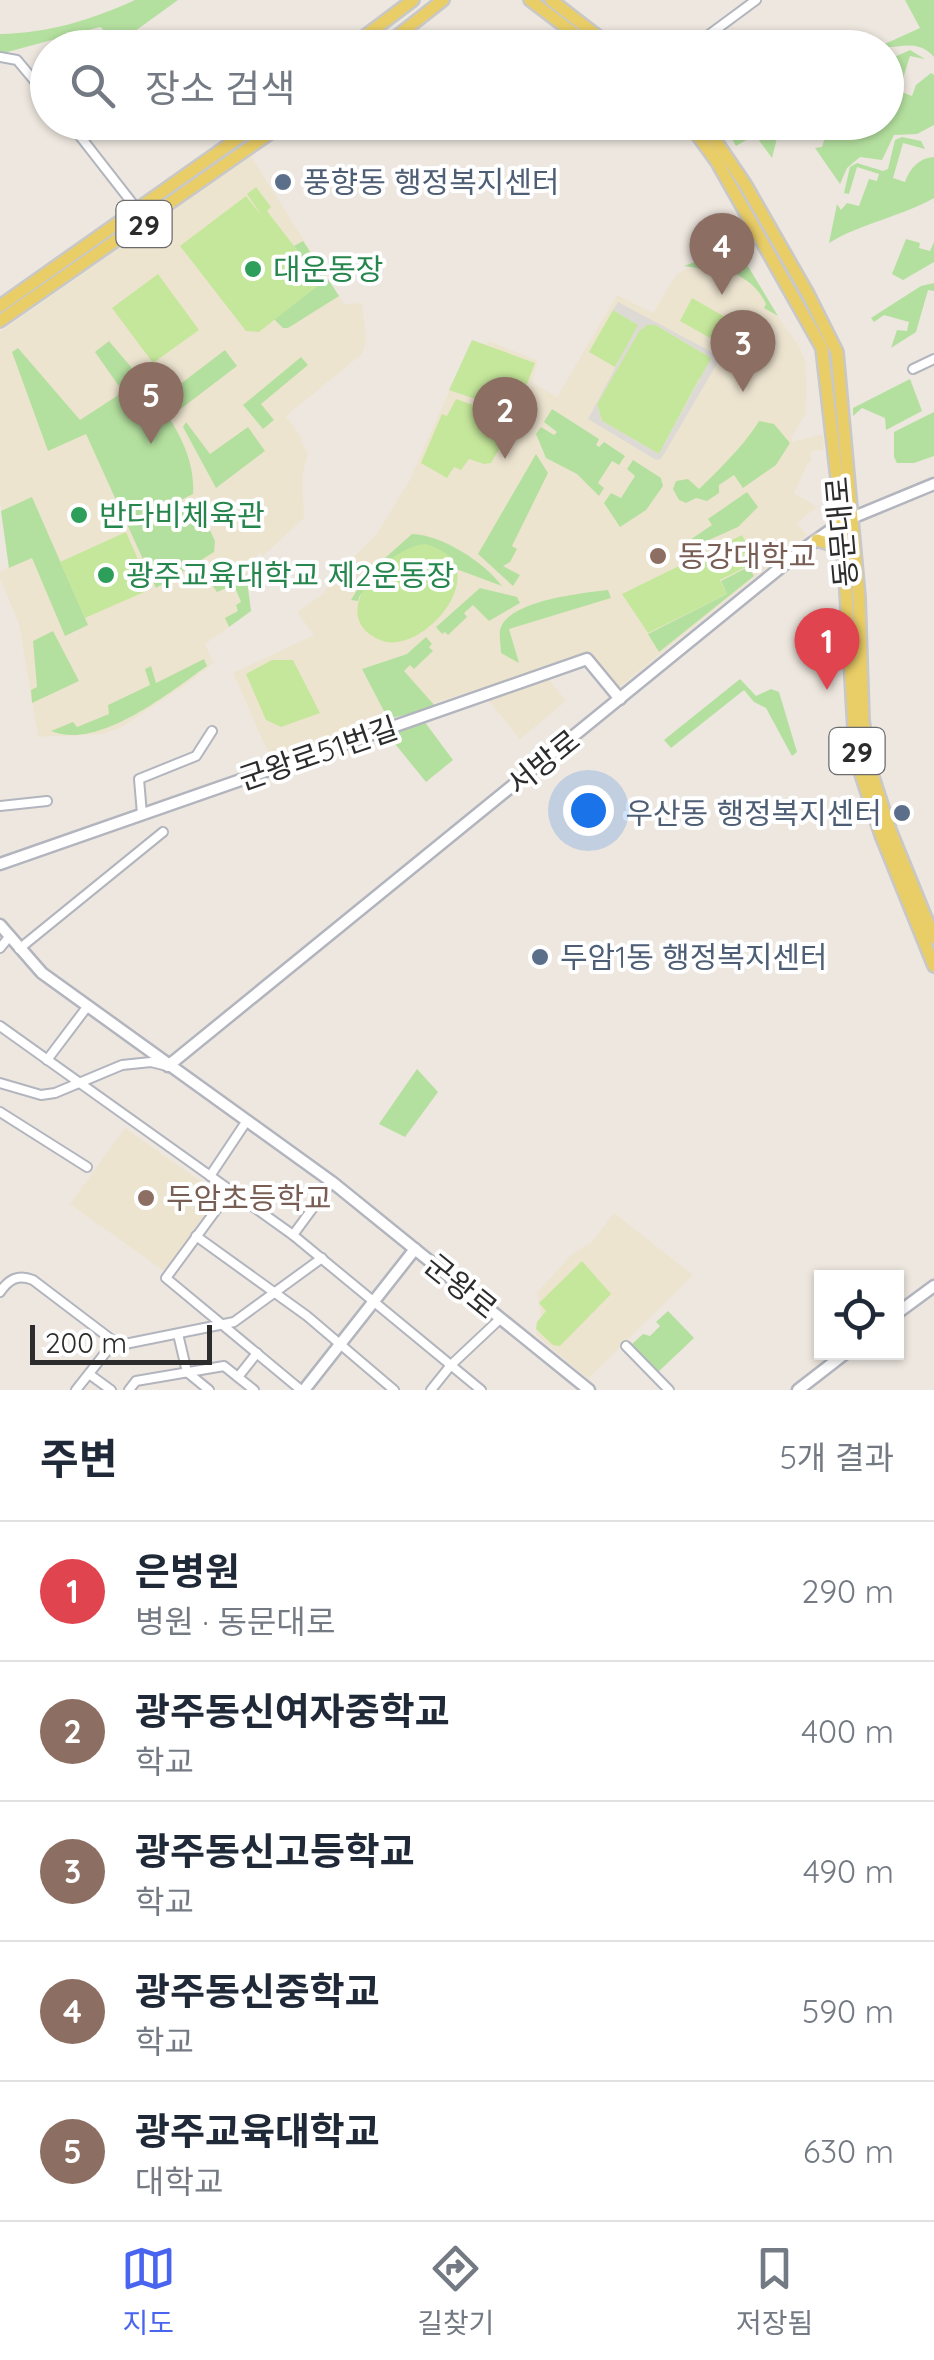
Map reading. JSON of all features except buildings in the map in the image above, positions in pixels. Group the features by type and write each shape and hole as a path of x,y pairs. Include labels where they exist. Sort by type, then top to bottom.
{"main road":[{"path":"373,30 413,0"},
{"path":"405,30 443,0"},
{"path":"530,0 569,30"},
{"path":"552,0 590,30"},
{"name":"29","path":"0,306 236,140"},
{"name":"29","path":"0,321 261,140"},
{"name":"동문대로","path":"701,140 822,348 848,520 845,559 860,774 934,966"},
{"name":"동문대로","path":"715,140 745,184 837,352 863,720 872,774 934,938"},
{"name":"서방로","path":"168,1066 817,540 848,520 934,484"},
{"path":"817,540 834,545 845,559"},
{"name":"군왕로51번길","path":"0,864 588,659 620,699"},
{"name":"군왕로","path":"0,925 42,973 332,1182 585,1389"},
{"path":"306,1389 415,1249"},
{"path":"904,1308 934,1286"},
{"path":"798,1390 837,1360"},
{"path":"812,1380 819,1390"}],"street":[{"path":"715,30 756,0"},
{"path":"0,57 12,57 30,77"},
{"path":"82,140 147,222"},
{"path":"913,370 934,359"},
{"path":"142,814 139,779 196,756 212,731"},
{"path":"0,806 47,801"},
{"path":"18,950 163,832"},
{"path":"0,948 8,938"},
{"path":"47,1060 87,1007"},
{"path":"0,1026 292,1235 480,1390"},
{"path":"0,1083 41,1095 122,1065 151,1062 168,1066"},
{"path":"0,1112 87,1168"},
{"path":"210,1176 246,1122"},
{"path":"292,1235 332,1182"},
{"path":"230,1190 167,1280 306,1389"},
{"path":"196,1236 342,1343 394,1390"},
{"path":"76,1390 110,1346 224,1326 322,1258"},
{"path":"0,1292 11,1279 24,1276 33,1280 116,1344"},
{"path":"430,1390 501,1318"},
{"path":"178,1334 187,1372 209,1390"},
{"path":"626,1346 669,1390"},
{"path":"238,1377 257,1354"},
{"path":"129,1390 136,1380 224,1366 254,1390"},
{"path":"89,1374 110,1390"}],"shaded area":[{"path":"251,156 344,304 362,303 366,341 362,354 286,416 308,453 302,477 304,518 263,556 260,553 246,564 251,611 205,644 213,663 122,727 103,734 38,737 19,624 0,579 0,572 9,567 0,500 0,332"},
{"path":"687,268 732,272 752,283 761,293 764,308 778,317 799,346 805,361 807,389 805,415 792,442 823,434 824,450 811,451 811,462 794,493 817,507 797,523 807,535 618,688 589,653 426,706 362,669 388,719 271,759 233,673 314,635 297,612 323,594 339,571 377,534 409,481 472,340 487,345 489,341 538,361 532,383 557,397 617,295 653,313 676,275"},
{"path":"618,302 721,357 661,459 656,460 588,419 638,325 613,310","holes":["656,325 711,358 659,454 602,421 597,404 639,331"]},
{"path":"547,677 566,701 520,739 489,701 491,695"},
{"name":"두암초등학교","path":"125,1128 220,1195 164,1271 70,1204"},
{"path":"614,1213 693,1275 588,1379 536,1335 541,1317 537,1293 572,1254 592,1242"}],"green space":[{"path":"135,0 178,0 137,30 41,30 102,14"},
{"path":"905,0 934,0 934,57 920,47 904,46 904,35 920,28"},
{"path":"30,32 30,46 0,54 0,34"},
{"path":"910,50 925,59 910,56 904,75 904,53"},
{"path":"931,73 934,125 917,134 904,135 904,93 912,96 916,85"},
{"path":"759,140 776,140 772,158"},
{"path":"824,140 892,140 882,160 860,157 847,168 840,184 815,148 822,147"},
{"path":"895,140 921,141 925,149 903,143 893,178 905,182 916,165 934,157 934,198 829,243 837,204 841,210 847,203 859,206 869,179 877,181 879,174 857,167 849,194 844,193 850,167 857,163 888,169"},
{"name":"대운동장","path":"256,187 271,207 267,211 294,246 317,286 259,332 246,331 180,246 246,196 262,216 247,194"},
{"path":"906,239 930,251 934,242 934,262 903,280 892,274"},
{"path":"303,241 339,296 283,328 274,319 317,286 318,278 307,255 302,258 294,246"},
{"path":"731,248 743,258 778,316 764,308 766,304 756,289 733,272 726,281 708,270 684,266"},
{"path":"158,274 199,330 153,363 112,308"},
{"path":"934,283 934,291 928,290 916,332 891,348 897,330 907,331 909,322 884,315 874,322 871,318 921,286"},
{"path":"692,298 746,329 733,351 680,321"},
{"path":"613,310 639,325 615,367 589,352"},
{"path":"656,325 718,362 699,379 659,454 602,421 597,404 639,331"},
{"path":"472,340 535,363 516,413 449,390"},
{"path":"109,341 151,392 177,432 192,473 193,494 181,500 182,506 196,501 215,541 214,552 156,588 86,434 48,451 12,352 18,348 80,420 123,392 95,352"},
{"path":"225,350 237,366 174,414 162,398"},
{"path":"301,357 308,365 261,404 274,420 263,429 243,405"},
{"path":"910,379 922,411 886,430 885,418 862,408 853,416 853,408"},
{"path":"456,399 516,420 491,463 469,459 461,470 454,467 447,478 421,463 442,414 447,416"},
{"path":"552,409 599,439 599,447 604,442 625,456 619,465 612,461 598,483 604,488 599,496 577,474 546,458 536,434 541,427 554,435 557,432 544,422"},
{"path":"934,412 934,456 914,463 897,463 894,432"},
{"path":"759,421 774,424 790,443 776,465 743,488 734,475 719,485 719,493 707,501 679,500 673,489 676,481 688,479 699,489"},
{"path":"186,422 210,454 248,427 265,451 216,488 183,427"},
{"path":"536,454 548,473 512,546 517,549 503,566 520,575 513,586 478,554"},
{"path":"633,460 661,478 663,486 646,510 620,527 604,503 611,493 621,498 635,476 627,469"},
{"path":"747,492 758,507 738,527 691,548 687,542 712,525 708,519"},
{"path":"32,497 88,625 65,636 32,558 9,568 1,511"},
{"name":"광주교육대학교 제2운동장","path":"126,532 151,589 85,618 60,562"},
{"path":"412,534 437,539 462,552 502,586 456,569 454,563 360,595 358,601 351,600 366,575"},
{"path":"742,535 750,550 743,554 748,566 720,580 727,594 648,633 622,594"},
{"path":"425,544 447,555 457,570 456,588 448,607 416,636 397,642 380,640 364,629 358,615 359,599 379,569 410,548"},
{"path":"220,562 233,582 246,573 251,611 229,627 225,618 238,611 236,605 241,602 234,585 217,592 207,578"},
{"path":"748,567 754,576 659,652 648,634 727,594 721,581"},
{"path":"480,588 517,597 520,603 489,621 473,605 464,613 467,617 448,635 442,634 436,627"},
{"path":"608,590 611,598 509,629 519,663 501,653 500,630 516,612 548,600"},
{"path":"53,631 79,681 32,703 31,690 37,687 33,641"},
{"path":"426,637 433,651 414,669 410,665 404,671 436,707 388,719 362,669 407,654"},
{"path":"204,659 207,666 133,716 90,733 70,735 51,731 73,722 77,727 109,714 108,705 150,685 145,669 151,666 156,683"},
{"path":"272,660 293,660 320,713 281,727 266,720 246,674"},
{"path":"740,679 756,696 771,689 779,692 797,752 792,756 766,708 744,690 671,748 664,740"},
{"path":"421,717 453,760 426,782 383,729"},
{"path":"417,1069 438,1092 405,1137 379,1124"},
{"path":"582,1261 611,1294 560,1346 553,1345 536,1329 546,1311 539,1303"},
{"path":"668,1311 694,1338 657,1373 631,1345 643,1334 650,1336 660,1326 656,1322"}],"place":[{"name":"풍향동 행정복지센터","path":"283,182"},
{"name":"대운동장","path":"253,269"},
{"name":"광주동신중학교","path":"722,295"},
{"name":"광주동신고등학교","path":"743,392"},
{"name":"광주교육대학교","path":"151,444"},
{"name":"광주동신여자중학교","path":"505,459"},
{"name":"반다비체육관","path":"79,515"},
{"name":"동강대학교","path":"658,556"},
{"name":"광주교육대학교 제2운동장","path":"106,575"},
{"name":"은병원","path":"827,690"},
{"name":"우산동 행정복지센터","path":"902,813"},
{"name":"두암1동 행정복지센터","path":"540,957"},
{"name":"두암초등학교","path":"146,1198"}]}
